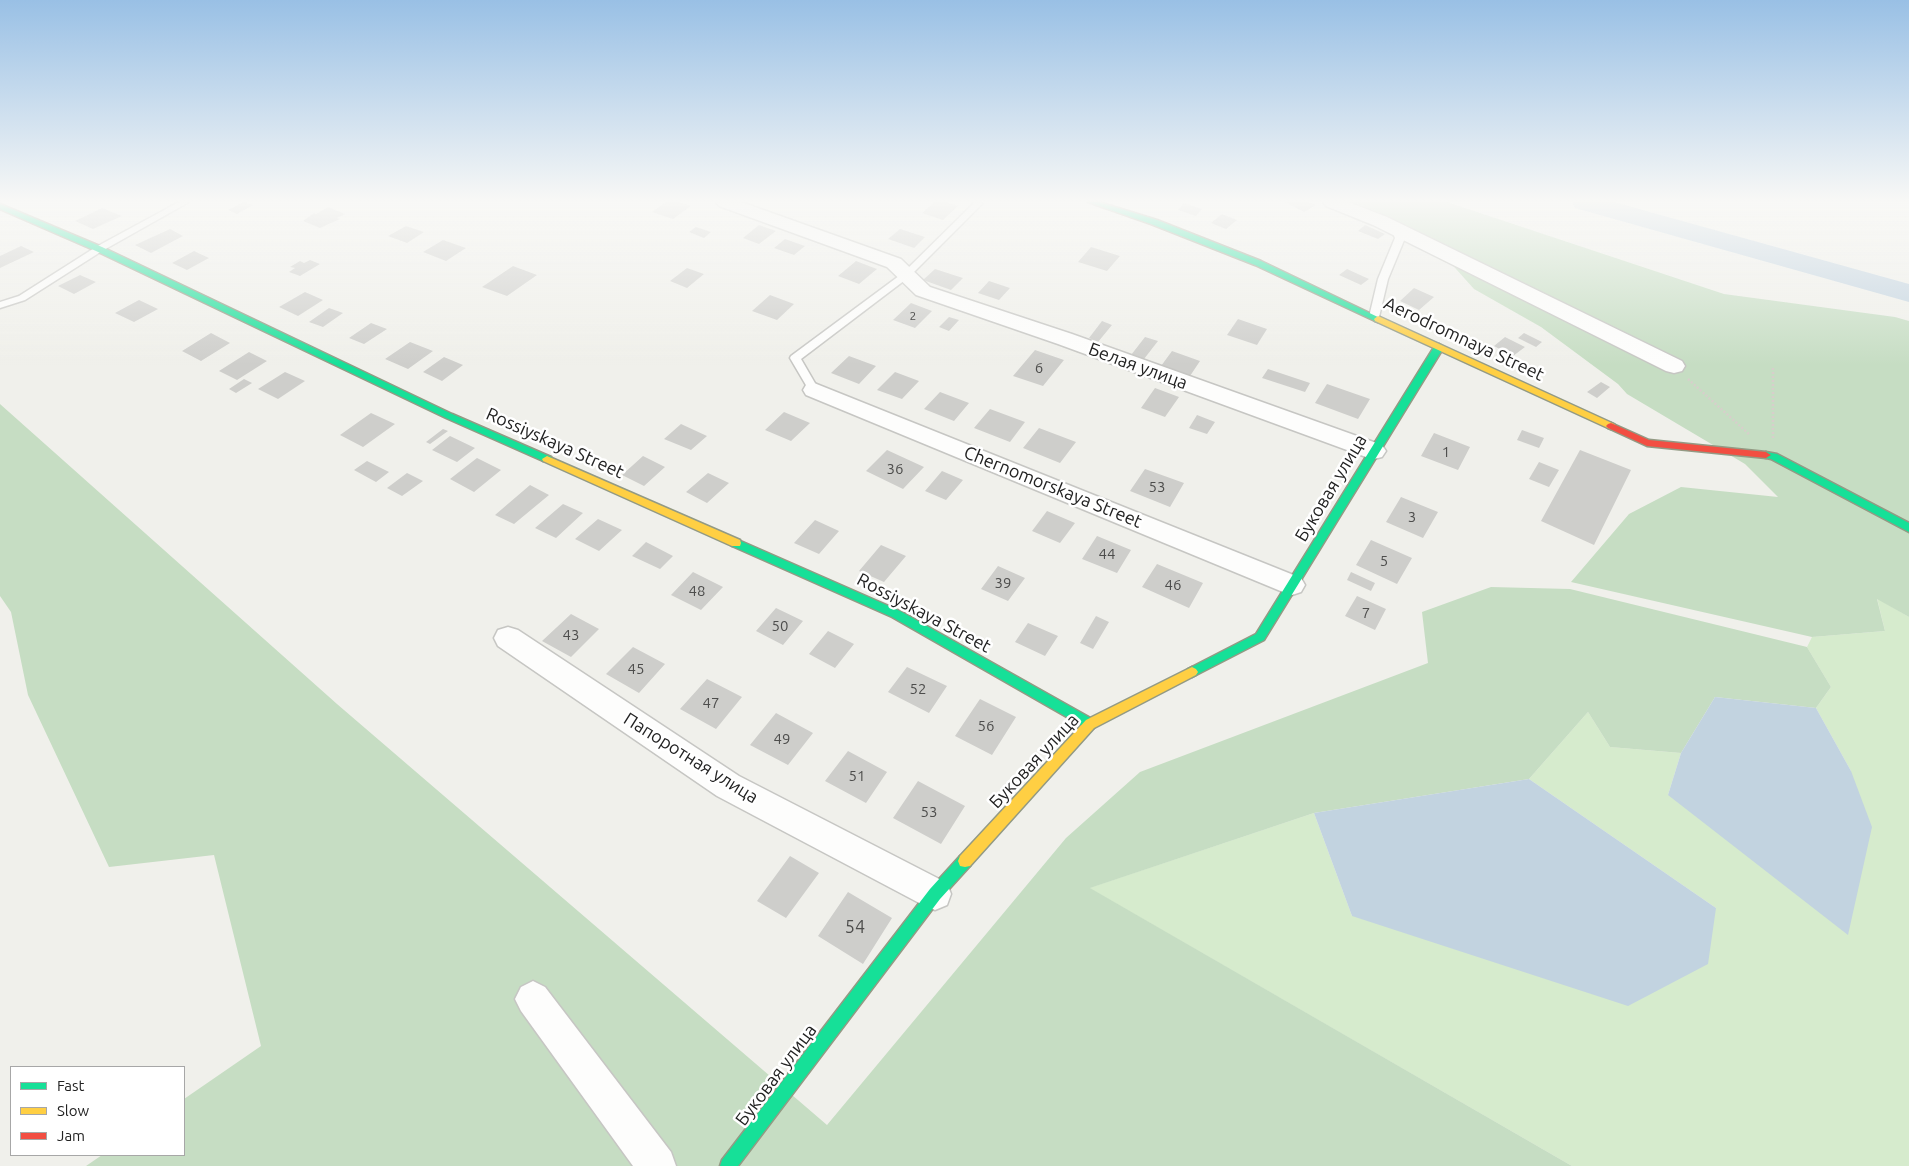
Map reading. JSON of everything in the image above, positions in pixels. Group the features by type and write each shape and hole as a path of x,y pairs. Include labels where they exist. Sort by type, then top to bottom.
{"street":[{"name":"Rossiyskaya Street","path":"115,256 449,416 896,614 1090,724"},
{"name":"Белая улица","path":"873,256 894,264 922,292 1065,339 1374,451"},
{"name":"Aerodromnaya Street","path":"1241,256 1647,443 1773,456"},
{"path":"1451,256 1674,366"},
{"name":"Буковая улица","path":"728,1166 936,894 1090,724 1260,637 1439,347"},
{"name":"Chernomorskaya Street","path":"814,390 1292,585"},
{"path":"1773,456 1909,528"},
{"name":"Папоротная улица","path":"508,638 728,786 936,894"},
{"path":"533,999 657,1166"}],"lane":[{"path":"0,305 22,298 87,256"},
{"path":"814,390 795,358 906,275 925,256"},
{"path":"1374,317 1383,279 1392,256"}],"path":[{"path":"1674,366 1773,456"},
{"path":"1772,368 1773,456"}],"green space":[{"path":"1445,256 1611,256 1724,294 1895,317 1909,321 1909,617 1877,599 1885,631 1812,637 1571,582 1629,514 1681,487 1778,497 1745,464 1627,394 1618,384 1541,327 1474,289"},
{"path":"0,404 337,704 827,1125 1066,838 1140,772 1428,663 1422,612 1491,587 1570,589 1807,647 1831,687 1816,708 1715,697 1681,753 1610,747 1588,712 1529,779 1314,813 1090,888 1572,1166 86,1166 101,1156 185,1156 185,1098 261,1046 214,855 109,867 28,695 11,612 0,596"},
{"path":"1877,598 1909,617 1909,1166 1572,1166 1089,888 1314,813 1352,916 1716,908 1529,779 1588,712 1610,747 1681,753 1668,795 1851,771 1816,708 1831,687 1807,647 1812,637 1885,631"}],"water":[{"path":"1715,697 1816,708 1851,771 1872,827 1848,935 1668,795 1681,753"},
{"path":"1529,779 1716,908 1708,964 1628,1006 1352,916 1314,813"}],"building":[{"path":"0,256 25,256 0,268"},
{"path":"184,256 209,258 187,270 172,263"},
{"path":"434,256 453,256 446,261"},
{"path":"1083,256 1120,256 1107,271 1078,262"},
{"path":"310,260 320,264 300,276 289,272 295,268 290,267 300,261 304,263"},
{"path":"856,261 877,269 859,284 838,276"},
{"path":"513,266 537,275 507,296 482,287"},
{"path":"687,268 704,274 687,288 670,281"},
{"path":"935,269 963,278 951,290 923,280"},
{"path":"1347,269 1369,279 1361,285 1339,275"},
{"path":"80,275 96,282 74,294 58,286"},
{"path":"989,281 1010,288 999,300 978,293"},
{"path":"1414,288 1434,297 1419,310 1400,301"},
{"path":"305,292 323,300 298,316 279,307"},
{"path":"770,295 794,304 777,320 752,311"},
{"path":"139,300 158,309 134,322 115,313"},
{"path":"911,303 932,311 915,328 893,320"},
{"path":"329,308 343,313 323,327 309,322"},
{"path":"949,317 959,320 949,331 939,327"},
{"path":"1238,319 1267,329 1257,345 1227,335"},
{"path":"1102,321 1112,325 1098,342 1089,338"},
{"path":"371,323 387,329 364,344 349,338"},
{"path":"211,333 230,343 201,361 182,351"},
{"path":"1524,333 1542,342 1536,347 1518,338"},
{"path":"1145,337 1158,341 1144,359 1131,355"},
{"path":"1505,337 1525,347 1513,356 1494,346"},
{"path":"410,342 433,351 408,369 385,359"},
{"path":"1035,350 1064,360 1043,386 1013,376"},
{"path":"1172,351 1200,361 1190,376 1161,366"},
{"path":"249,352 267,361 237,380 219,371"},
{"path":"849,356 876,366 859,384 831,373"},
{"path":"444,357 463,365 442,381 423,372"},
{"path":"1268,369 1310,383 1305,392 1262,378"},
{"path":"285,372 305,381 278,399 258,389"},
{"path":"895,372 919,381 902,399 877,390"},
{"path":"244,379 252,383 236,393 229,389"},
{"path":"1601,382 1610,387 1597,398 1587,392"},
{"path":"1327,384 1370,399 1358,419 1315,403"},
{"path":"1155,388 1179,397 1165,417 1141,408"},
{"path":"940,392 969,403 954,421 924,409"},
{"path":"990,409 1025,422 1010,442 974,428"},
{"path":"784,412 810,423 791,441 765,430"},
{"path":"371,413 395,424 363,447 340,435"},
{"path":"1197,415 1215,422 1207,434 1189,428"},
{"path":"681,424 707,436 691,450 664,439"},
{"path":"1039,428 1076,442 1060,463 1023,448"},
{"path":"443,429 448,431 430,444 426,442"},
{"path":"1522,430 1544,438 1539,448 1517,440"},
{"path":"1434,433 1470,447 1458,470 1421,456"},
{"path":"450,436 475,448 457,462 432,450"},
{"path":"887,450 924,467 903,489 866,471"},
{"path":"1580,450 1631,470 1594,545 1541,521"},
{"path":"643,456 665,467 644,486 622,475"},
{"path":"477,458 501,470 474,492 450,479"},
{"path":"367,461 389,472 376,482 354,470"},
{"path":"1539,462 1559,470 1549,487 1529,479"},
{"path":"1145,469 1184,483 1170,507 1130,491"},
{"path":"942,471 963,480 946,500 925,491"},
{"path":"407,473 423,481 402,496 387,488"},
{"path":"708,473 729,483 707,503 686,492"},
{"path":"530,485 549,495 514,524 495,515"},
{"path":"1401,497 1438,512 1423,538 1386,522"},
{"path":"563,504 583,513 556,538 535,528"},
{"path":"1047,511 1075,523 1060,543 1032,531"},
{"path":"598,519 622,530 599,551 575,539"},
{"path":"815,520 839,531 819,554 794,543"},
{"path":"1097,536 1131,550 1117,573 1082,559"},
{"path":"1371,540 1412,558 1397,584 1356,565"},
{"path":"646,542 673,556 660,569 632,556"},
{"path":"881,545 906,556 884,582 859,571"},
{"path":"1157,564 1203,583 1189,608 1142,587"},
{"path":"998,566 1025,578 1008,601 981,589"},
{"path":"693,572 723,587 701,610 671,595"},
{"path":"1351,572 1375,583 1371,591 1347,580"},
{"path":"1357,596 1386,609 1375,630 1345,616"},
{"path":"776,608 803,621 783,645 756,631"},
{"path":"571,614 599,629 571,657 542,641"},
{"path":"1096,616 1109,622 1093,649 1080,643"},
{"path":"1028,623 1058,636 1045,656 1015,642"},
{"path":"828,631 854,644 835,668 809,654"},
{"path":"633,647 665,664 639,693 606,674"},
{"path":"907,667 947,686 929,713 888,692"},
{"path":"707,679 742,697 716,729 680,709"},
{"path":"980,699 1016,717 992,755 955,736"},
{"path":"776,713 813,733 788,765 750,745"},
{"path":"848,751 887,772 866,803 825,781"},
{"path":"918,781 965,806 941,844 893,818"},
{"path":"790,856 819,873 786,918 757,901"},
{"path":"848,892 892,918 863,964 818,936"}],"waterway":[{"path":"1779,256 1909,293"}],"traffic: fast":[{"path":"115,256 449,416 547,459"},
{"path":"1241,256 1378,319"},
{"path":"1192,672 1260,637 1439,347"},
{"path":"1766,455 1773,456 1909,528"},
{"path":"736,543 896,614 1090,724"},
{"path":"728,1166 935,894 965,861"}],"traffic: slow":[{"path":"1378,319 1611,426"},
{"path":"547,459 736,543"},
{"path":"965,861 1090,724 1192,672"}],"traffic: jam":[{"path":"1611,426 1647,443 1766,455"}]}
